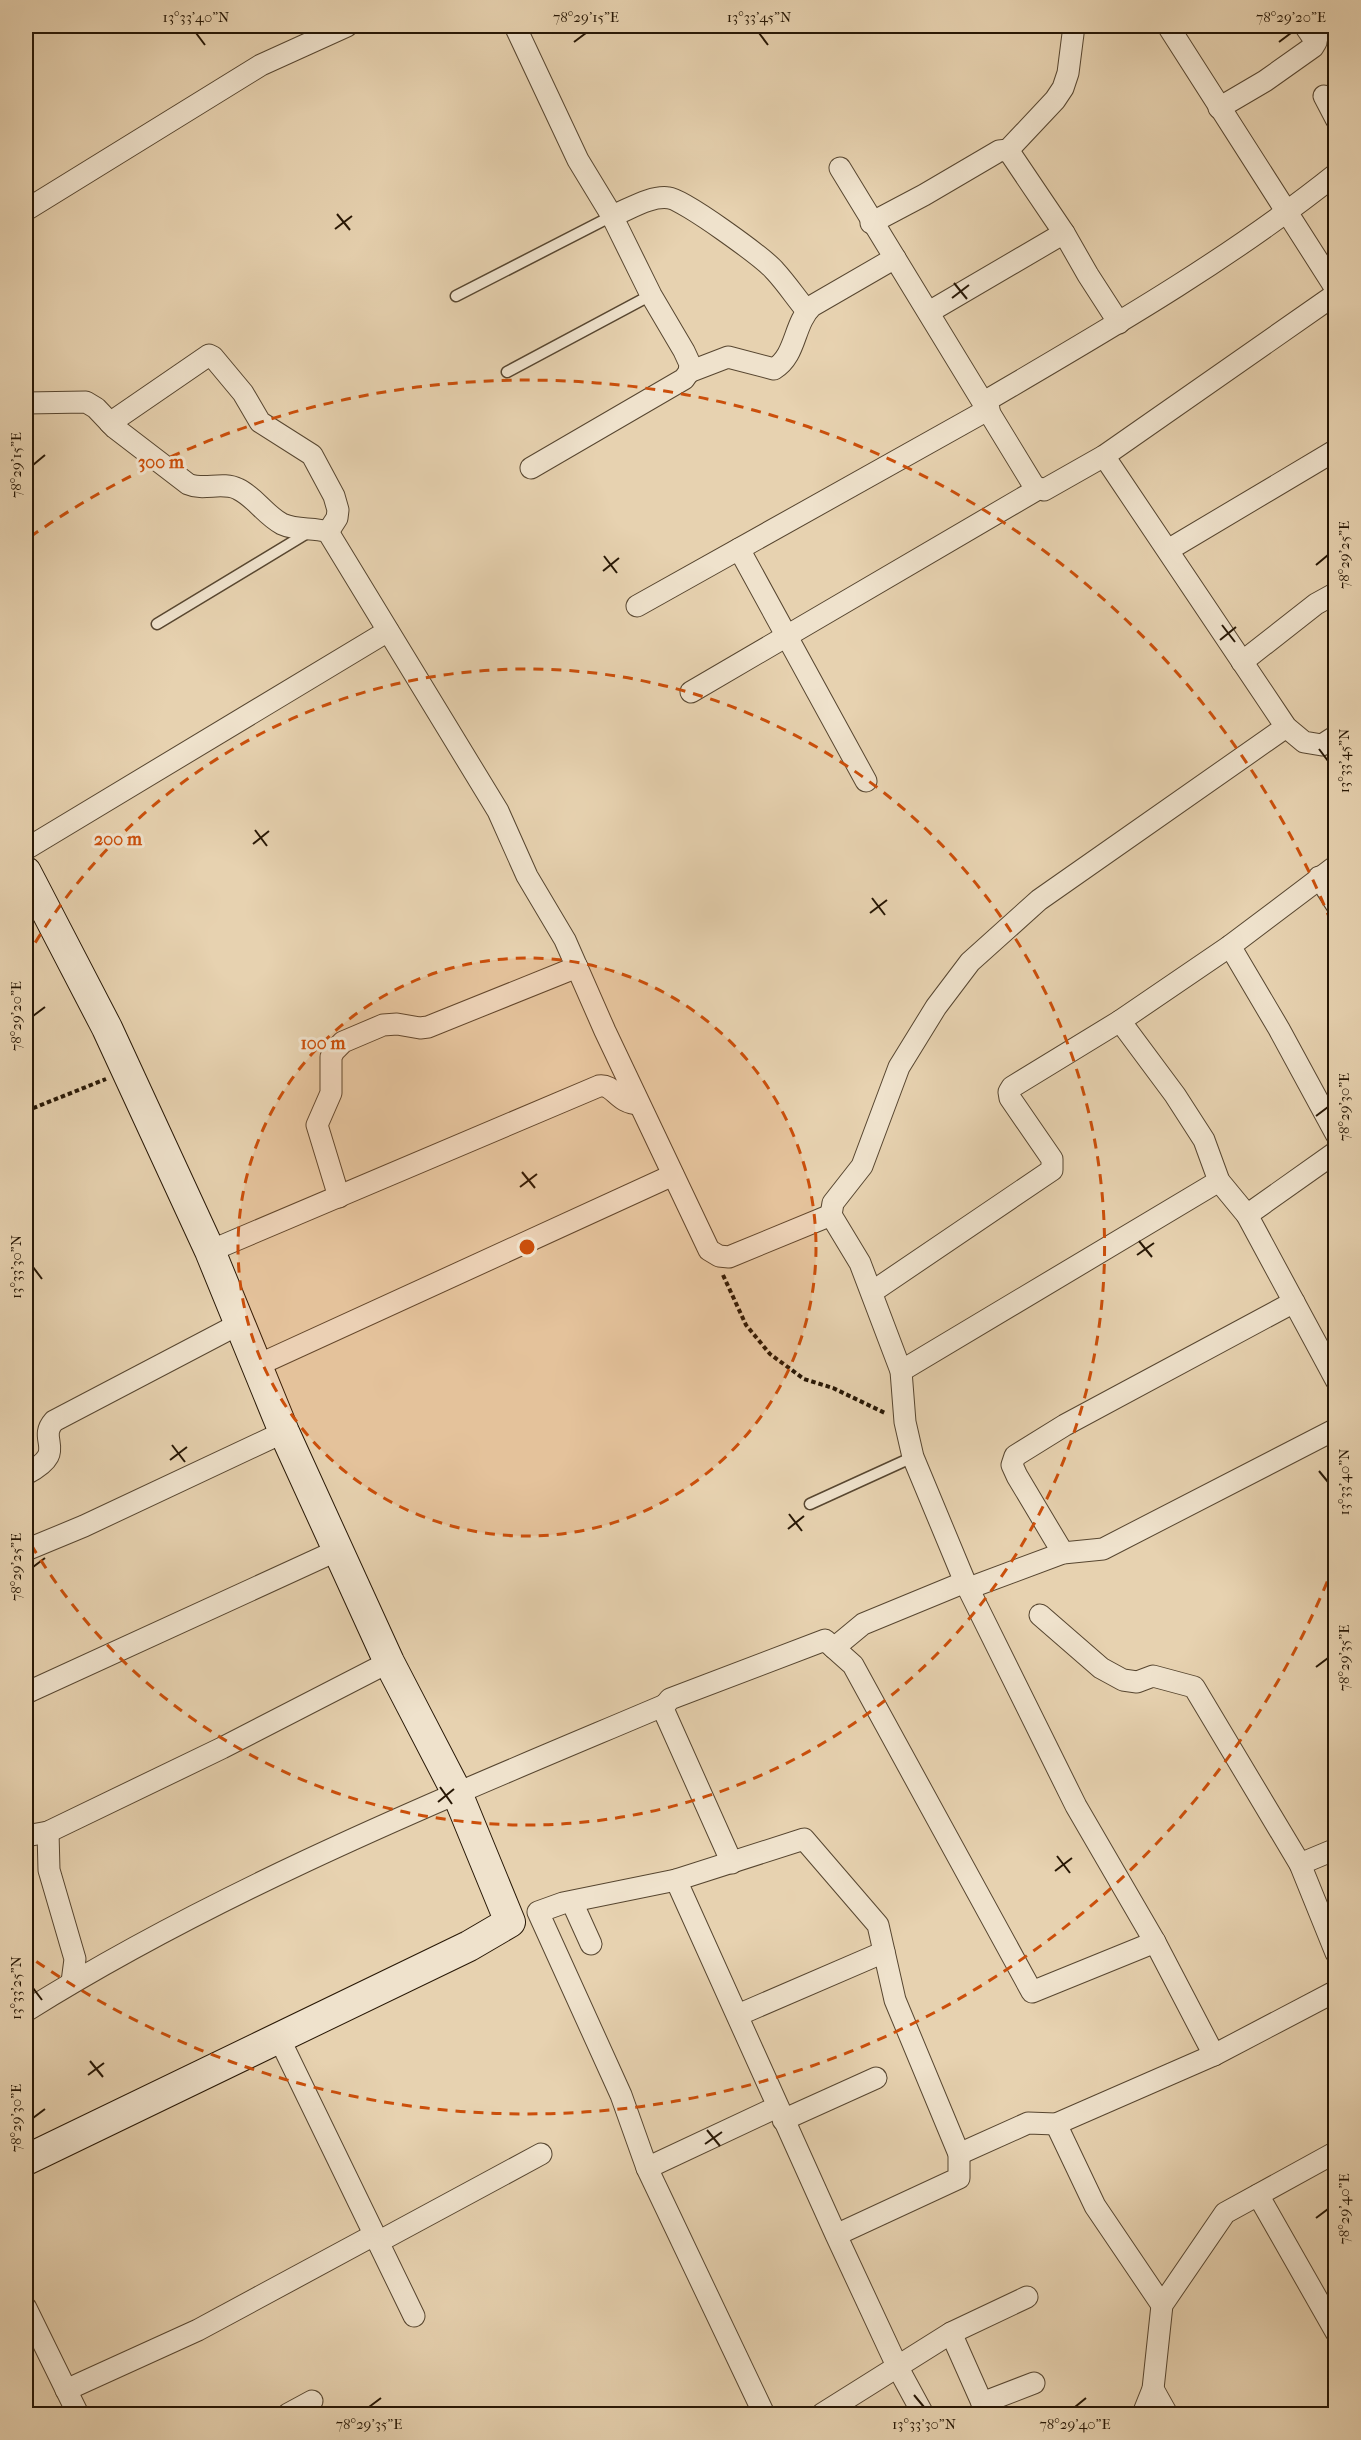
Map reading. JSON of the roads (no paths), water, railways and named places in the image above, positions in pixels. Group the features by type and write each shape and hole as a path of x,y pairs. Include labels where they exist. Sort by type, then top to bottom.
{"main road":[{"path":"26,872 106,1028 210,1251 284,1432 390,1662 457,1794 510,1922 469,1946 26,2160"}],"street":[{"path":"26,210 261,64 347,26"},
{"path":"515,26 568,141 612,216 651,295 690,364 689,372 684,379 531,468"},
{"path":"871,223 999,151 1008,150 1055,100 1063,88 1068,73 1074,26"},
{"path":"840,168 871,223 896,258 1034,486 1044,490 1104,456 1335,292 1168,26"},
{"path":"1219,108 1265,81 1313,47 1310,34"},
{"path":"1324,96 1335,119"},
{"path":"1008,150 1064,233 1119,323"},
{"path":"637,606 987,406 1192,278 1287,213 1335,174"},
{"path":"612,216 657,199 669,198 682,202 743,244 774,269 807,311"},
{"path":"929,312 1064,233"},
{"path":"689,372 728,357 774,369 782,364 789,354 807,311 896,258"},
{"path":"26,403 86,402 96,408 110,423 188,484 199,489 221,486 236,488 280,523 292,528 321,530 337,518 338,510 334,496 312,455 260,422 243,393 209,355 110,423"},
{"path":"1168,550 1335,450"},
{"path":"1104,456 1286,727 1304,742 1322,745 1335,736"},
{"path":"691,692 1038,489"},
{"path":"321,530 388,631 498,811 513,849 565,940 639,1104 709,1250 718,1256 729,1257 831,1215"},
{"path":"739,549 866,781"},
{"path":"1242,662 1316,604 1335,593"},
{"path":"26,849 388,631"},
{"path":"1214,2055 1155,1942 1076,1806 967,1585 913,1457 905,1422 901,1371 872,1292 860,1263 831,1215 833,1203 862,1166 899,1067 936,1007 970,962 1039,900 1286,727"},
{"path":"872,1292 1052,1170 1052,1159 1010,1098 1009,1092 1012,1087 1120,1021 1230,946 1327,872 1335,904"},
{"path":"1230,946 1279,1029 1335,1134"},
{"path":"339,1197 317,1132 317,1125 331,1093 331,1057 338,1046 382,1025 428,1027 577,967"},
{"path":"1120,1021 1175,1095 1204,1140 1219,1181 1247,1215 1335,1380"},
{"path":"210,1251 599,1086 610,1087 620,1099 639,1104"},
{"path":"1247,1215 1335,1152"},
{"path":"256,1366 673,1175"},
{"path":"901,1371 1219,1181"},
{"path":"1063,1553 1017,1476 1012,1465 1016,1456 1065,1425 1294,1302"},
{"path":"26,1474 46,1462 50,1455 49,1432 50,1424 54,1421 239,1324"},
{"path":"834,1648 863,1624 967,1585 1063,1553 1103,1549 1335,1429"},
{"path":"26,1550 84,1526 284,1432"},
{"path":"26,1694 338,1550"},
{"path":"1040,1615 1101,1668 1123,1680 1137,1682 1153,1676 1194,1687 1300,1864 1335,1953"},
{"path":"26,2011 72,1982 224,1900 457,1794 665,1705 670,1699 825,1640 853,1665 1032,1992 1155,1942"},
{"path":"26,1836 48,1832 222,1748 390,1662"},
{"path":"665,1705 664,1711 732,1863"},
{"path":"48,1832 48,1870 75,1959 72,1982"},
{"path":"510,1922 572,1902 676,1880 804,1839 878,1925 895,2000 959,2154 959,2178 836,2235"},
{"path":"1300,1864 1335,1849"},
{"path":"676,1880 738,2015 780,2114 898,2368 923,2415"},
{"path":"572,1902 591,1944"},
{"path":"538,1912 621,2095 647,2168 764,2415"},
{"path":"738,2015 884,1952"},
{"path":"959,2154 1028,2123 1056,2124 1214,2055 1335,1991"},
{"path":"279,2038 414,2316"},
{"path":"647,2168 876,2078"},
{"path":"1056,2124 1095,2206 1162,2305"},
{"path":"1143,2415 1153,2389 1162,2305 1225,2213 1335,2152"},
{"path":"66,2390 198,2330 541,2154"},
{"path":"1258,2194 1335,2332"},
{"path":"822,2415 951,2332 1027,2297"},
{"path":"26,2308 78,2415"},
{"path":"951,2332 985,2409 1034,2383"},
{"path":"1153,2389 1167,2415"},
{"path":"288,2415 312,2401"}],"lane":[{"path":"1310,34 1335,30"},
{"path":"456,296 612,216"},
{"path":"507,372 651,295"},
{"path":"157,624 321,530"},
{"path":"810,1504 913,1457"}]}
